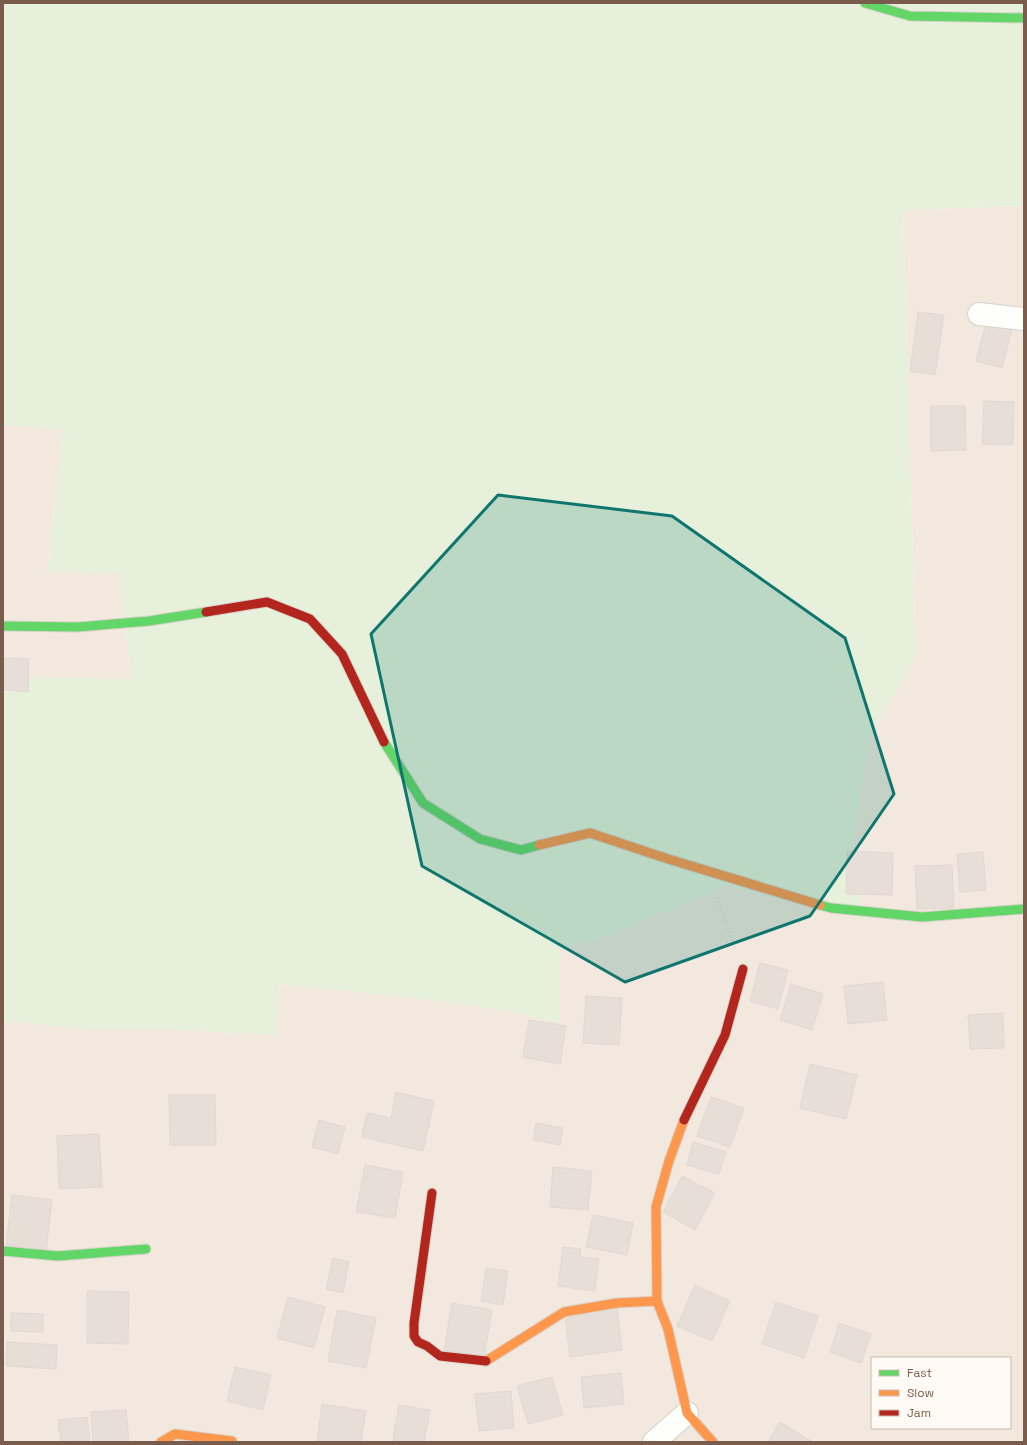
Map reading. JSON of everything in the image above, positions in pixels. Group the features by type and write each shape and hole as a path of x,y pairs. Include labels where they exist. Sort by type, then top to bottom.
{"street":[{"path":"865,3 910,16 1024,18"},
{"path":"979,314 1024,319"},
{"path":"3,626 78,627 149,621 266,602 310,619 342,654 387,749 423,803 480,839 521,850 590,833 665,858 832,908 922,916 1024,909"},
{"path":"713,1442 687,1414 668,1329 658,1301 656,1207 669,1161 686,1116 725,1034 743,969"},
{"path":"432,1193 414,1323 414,1336 418,1342 427,1346 440,1356 485,1361 564,1312 617,1303 658,1301"},
{"path":"3,1251 58,1256 146,1250"},
{"path":"654,1442 687,1414"},
{"path":"161,1442 175,1434 232,1441"}],"path":[{"path":"708,871 743,969"}],"highlighted area":[{"path":"498,495 672,516 845,638 894,794 810,916 625,982 422,866 371,634"}],"shaded area":[{"path":"1024,206 1024,1442 3,1442 3,1020 88,1030 177,1030 275,1035 280,984 414,998 505,1010 560,1023 560,948 593,941 727,886 852,859 869,736 916,658 903,210"},
{"path":"3,425 63,430 47,571 119,573 131,680 3,676"}],"green space":[{"path":"3,3 1024,3 1024,206 903,210 916,658 869,736 852,859 867,920 727,886 593,941 560,948 560,1023 505,1010 414,998 280,984 276,1035 177,1030 88,1030 3,1020 3,676 131,679 119,573 47,572 63,430 3,425"}],"building":[{"path":"918,312 944,315 935,375 910,371"},
{"path":"986,323 1012,329 1002,368 976,361"},
{"path":"984,401 1014,402 1013,445 982,444"},
{"path":"931,406 965,406 966,450 931,451"},
{"path":"3,658 29,659 28,692 3,690"},
{"path":"847,851 893,853 892,895 846,894"},
{"path":"983,852 986,890 960,892 957,854"},
{"path":"952,865 954,908 917,909 915,866"},
{"path":"760,963 788,970 778,1009 750,1001"},
{"path":"883,982 887,1020 848,1024 844,986"},
{"path":"791,984 823,994 812,1030 780,1020"},
{"path":"586,996 622,998 619,1045 583,1043"},
{"path":"1003,1013 1004,1048 970,1049 968,1015"},
{"path":"529,1020 566,1026 560,1064 523,1057"},
{"path":"810,1064 857,1075 846,1119 800,1108"},
{"path":"396,1092 434,1101 423,1151 362,1137 367,1113 391,1118"},
{"path":"169,1095 215,1095 216,1145 170,1145"},
{"path":"711,1097 744,1108 730,1147 697,1136"},
{"path":"319,1120 345,1127 338,1154 312,1147"},
{"path":"536,1123 563,1128 560,1145 533,1140"},
{"path":"99,1134 102,1187 59,1189 57,1136"},
{"path":"693,1142 726,1152 719,1174 687,1165"},
{"path":"365,1165 403,1172 395,1218 356,1212"},
{"path":"553,1167 592,1171 588,1210 550,1207"},
{"path":"682,1176 715,1193 695,1230 663,1212"},
{"path":"12,1195 52,1200 46,1251 6,1246"},
{"path":"593,1215 633,1223 627,1255 586,1247"},
{"path":"563,1247 581,1249 580,1257 599,1259 595,1291 558,1286"},
{"path":"333,1258 349,1262 343,1293 326,1289"},
{"path":"486,1268 508,1271 503,1305 481,1301"},
{"path":"695,1285 730,1301 712,1341 677,1326"},
{"path":"87,1291 129,1292 128,1344 87,1343"},
{"path":"288,1297 325,1307 314,1348 277,1338"},
{"path":"776,1302 818,1316 804,1358 762,1344"},
{"path":"452,1303 492,1310 484,1357 444,1350"},
{"path":"617,1308 622,1350 570,1357 565,1316"},
{"path":"337,1310 376,1318 366,1368 328,1361"},
{"path":"11,1313 43,1314 43,1332 11,1331"},
{"path":"839,1323 871,1334 861,1363 830,1352"},
{"path":"7,1342 57,1345 56,1369 6,1366"},
{"path":"235,1367 271,1375 263,1410 227,1401"},
{"path":"621,1373 624,1404 584,1408 581,1377"},
{"path":"552,1377 563,1415 528,1424 517,1386"},
{"path":"511,1391 514,1428 479,1431 475,1394"},
{"path":"322,1404 366,1411 361,1442 317,1442"},
{"path":"399,1405 430,1410 424,1442 404,1442 393,1440"},
{"path":"126,1410 129,1442 93,1442 91,1412"},
{"path":"87,1417 90,1440 61,1442 58,1420"},
{"path":"780,1422 813,1442 768,1442"}],"traffic: fast":[{"path":"865,3 910,16 1024,18"},
{"path":"3,626 78,627 149,621 206,612"},
{"path":"384,742 423,803 480,839 521,850 539,845"},
{"path":"820,905 831,908 922,917 1024,909"},
{"path":"3,1251 58,1256 146,1249"}],"traffic: slow":[{"path":"539,845 590,833 665,858 820,905"},
{"path":"684,1120 669,1161 656,1207 657,1301 668,1329 687,1413 713,1442"},
{"path":"486,1361 564,1312 617,1303 657,1301"},
{"path":"161,1442 175,1434 232,1441"}],"traffic: jam":[{"path":"206,612 267,602 310,619 342,654 384,742"},
{"path":"684,1120 725,1035 743,969"},
{"path":"432,1193 414,1323 414,1336 418,1342 427,1346 440,1356 486,1361"}]}
